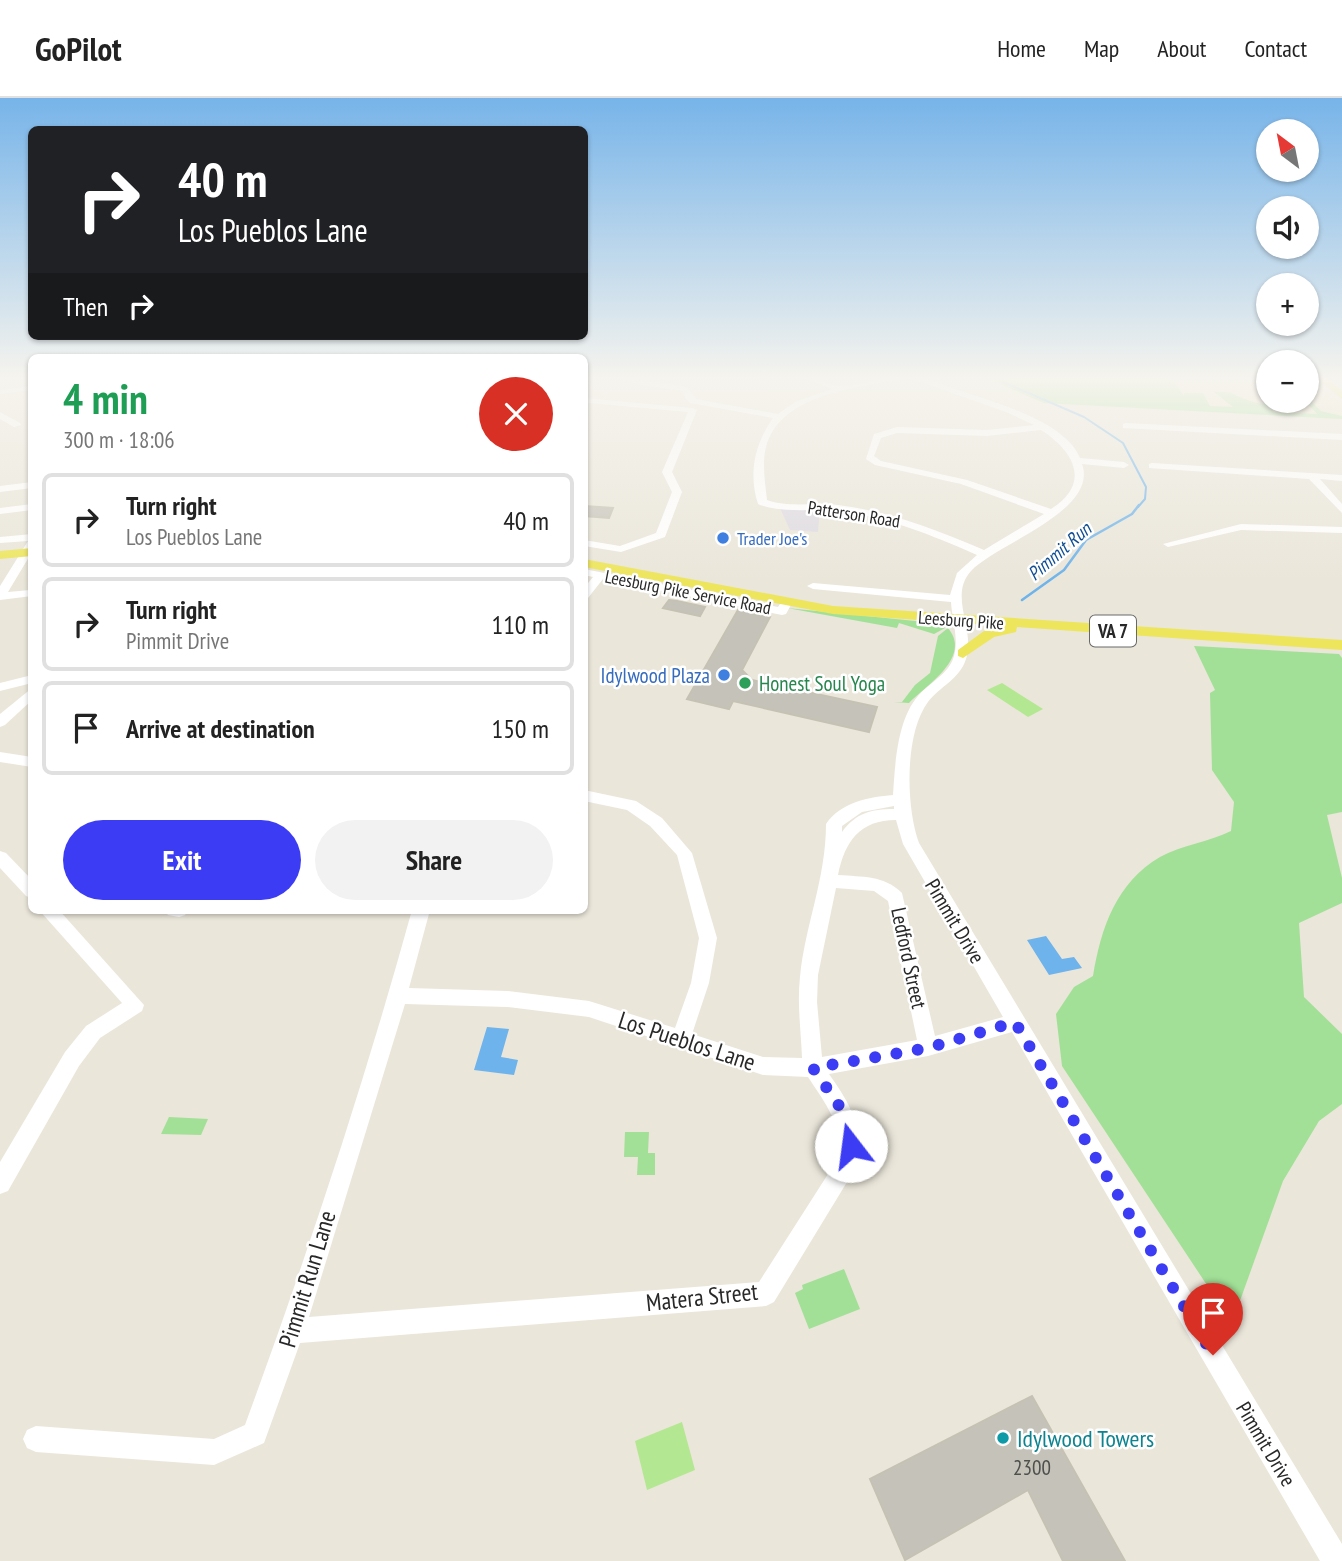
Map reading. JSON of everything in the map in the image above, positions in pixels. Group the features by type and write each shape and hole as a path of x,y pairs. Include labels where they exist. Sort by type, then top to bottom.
{"main road":[{"path":"0,548 28,546"},
{"path":"0,555 28,547"},
{"name":"Leesburg Pike","path":"588,555 836,601 1342,635"},
{"name":"Leesburg Pike","path":"588,564 786,603 959,610 1043,627 1342,645"},
{"path":"963,653 989,634 1017,628 1043,627"}],"street":[{"path":"588,544 621,549 640,545 661,535 677,492 667,472 679,444"},
{"name":"Patterson Road","path":"763,444 758,465 761,498 769,505 841,509 897,519 987,555"},
{"path":"873,444 869,457 874,465 964,482 1052,513"},
{"path":"963,653 957,588 962,575 1069,500 1078,487 1080,475 1077,461 1064,444"},
{"path":"1077,461 1124,465"},
{"path":"1152,466 1342,478"},
{"path":"1312,476 1342,510"},
{"path":"0,489 28,486"},
{"path":"0,511 28,508"},
{"path":"1168,544 1241,527 1342,530"},
{"path":"0,540 28,546"},
{"path":"0,596 28,549"},
{"name":"Leesburg Pike Service Road","path":"588,573 782,611 786,603"},
{"path":"588,591 601,575"},
{"path":"813,586 959,610"},
{"path":"0,596 28,593"},
{"name":"Pimmit Drive","path":"963,653 956,669 931,690 915,712 902,807 911,844 1336,1561"},
{"path":"0,687 28,684"},
{"path":"0,722 28,688"},
{"path":"0,757 28,761"},
{"path":"588,796 631,805 656,822 684,853 708,938 700,984 681,1038"},
{"path":"813,1068 809,975 834,855 856,821 902,807"},
{"path":"0,857 28,887"},
{"name":"Ledford Street","path":"830,880 844,884 878,884 889,889 896,898 928,1048"},
{"path":"0,1183 72,1059 93,1032 135,1005 52,914"},
{"name":"Pimmit Run Lane","path":"36,1439 214,1452 255,1434 292,1331 398,996 420,914"},
{"name":"Los Pueblos Lane","path":"398,996 507,999 589,1009 763,1066 813,1068 928,1048 1015,1022"},
{"name":"Matera Street","path":"292,1331 766,1294 847,1164 851,1146 842,1110 813,1068"}],"shaded area":[{"path":"780,508 820,509 818,532 790,530"}],"green space":[{"path":"787,608 945,624 947,627 934,634 899,623 897,628"},
{"path":"948,628 954,639 955,649 945,669 909,703 894,702 902,702 915,685 930,673 938,636"},
{"path":"1194,646 1339,654 1342,658 1342,812 1327,815 1342,878 1342,903 1299,923 1304,997 1342,1034 1342,1104 1319,1121 1283,1181 1232,1323 1062,1066 1056,1014 1074,987 1093,976 1106,924 1113,908 1132,880 1168,853 1231,831 1234,802 1212,770 1210,693 1215,690"},
{"path":"1002,683 1043,709 1028,717 987,690"},
{"path":"169,1117 208,1119 201,1135 161,1134"},
{"path":"625,1132 649,1132 648,1153 655,1153 655,1175 637,1175 638,1157 624,1157"},
{"path":"844,1269 860,1309 809,1329 795,1293 803,1289 802,1285"},
{"path":"682,1422 695,1470 647,1490 635,1441"}],"water":[{"path":"1046,936 1062,959 1074,957 1082,968 1049,975 1027,940"},
{"path":"487,1027 509,1029 501,1057 518,1060 514,1075 474,1070"}],"building":[{"path":"588,506 613,508 609,518 588,516"},
{"path":"669,600 705,607 700,616 663,608"},
{"name":"Idylwood Plaza","path":"738,610 770,617 742,670 752,680 877,707 869,732 733,701 729,709 687,699"},
{"name":"Idylwood Towers","path":"1032,1396 1125,1561 1063,1561 1028,1490 905,1560 870,1479"}],"waterway":[{"name":"Pimmit Run","path":"1124,444 1146,487 1145,499 1138,507"},
{"name":"Pimmit Run","path":"1022,600 1064,570 1086,540 1132,514 1139,505"}],"place":[{"name":"Trader Joe's","path":"723,538"},
{"name":"Idylwood Plaza","path":"724,675"},
{"name":"Honest Soul Yoga","path":"745,683"},
{"name":"Idylwood Towers","path":"1003,1438"}],"route":[{"path":"851,1146 842,1110 813,1068 928,1048 1015,1022 1213,1355"}]}
